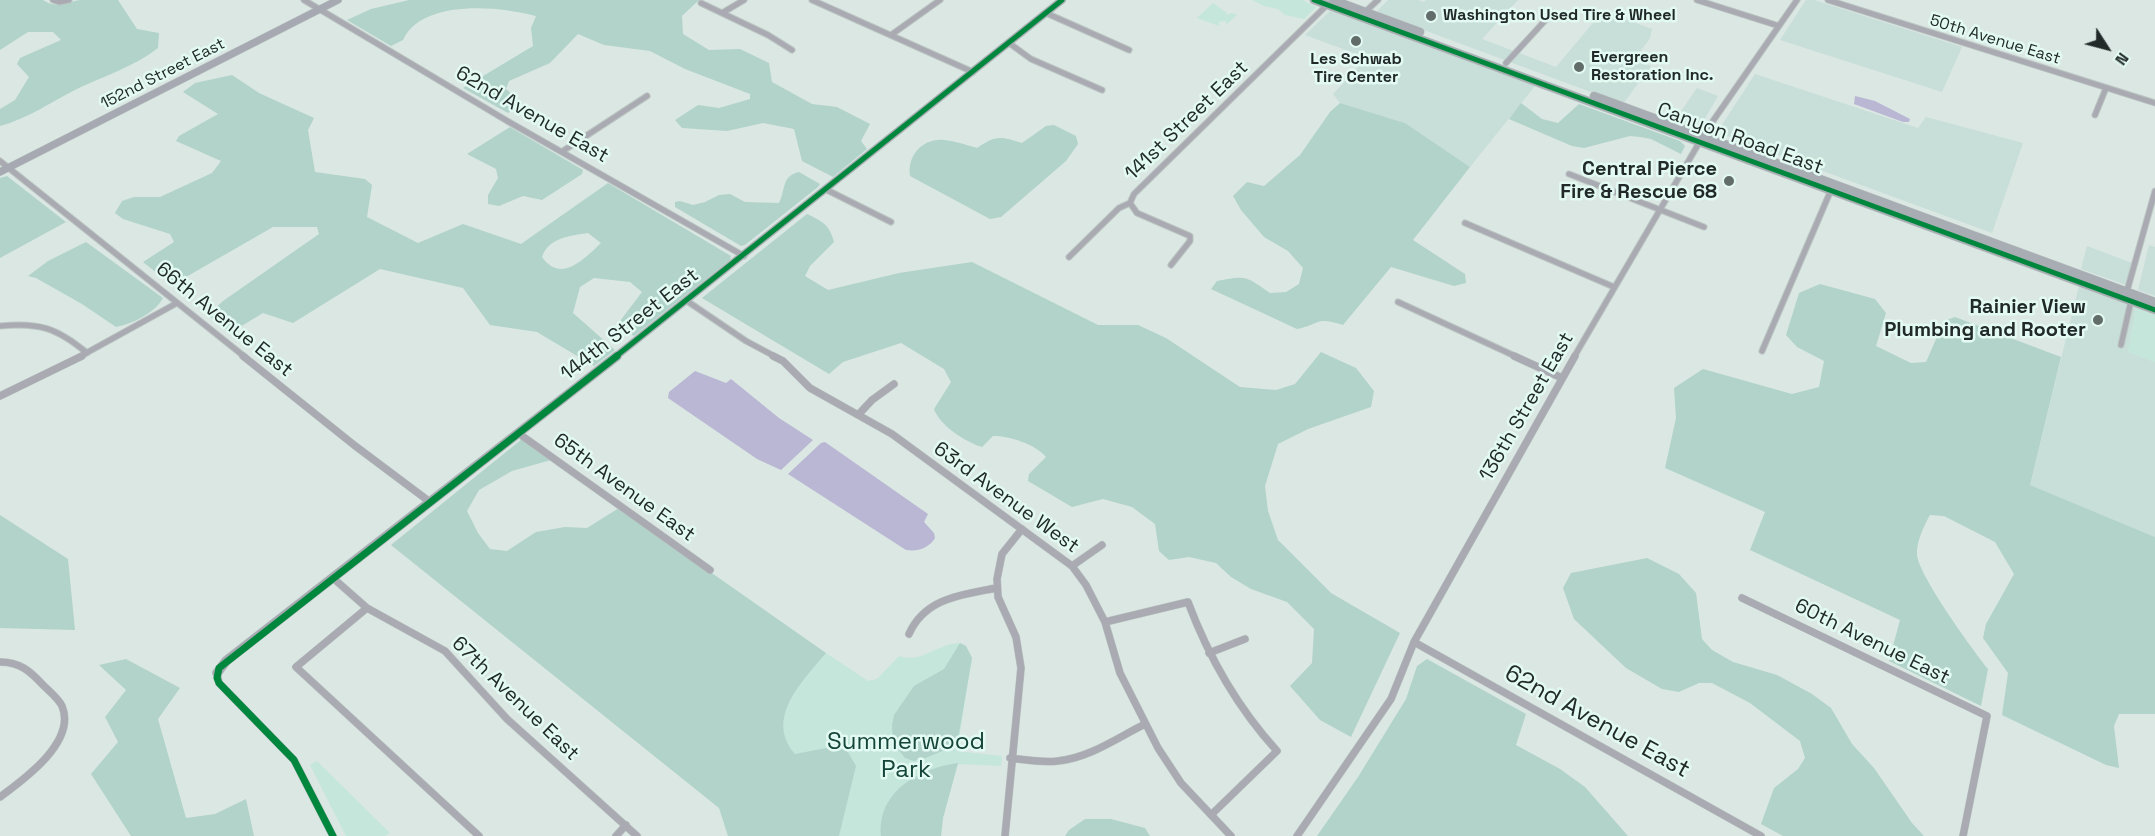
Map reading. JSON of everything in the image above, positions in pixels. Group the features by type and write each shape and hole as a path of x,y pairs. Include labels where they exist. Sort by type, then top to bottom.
{"main road":[{"name":"Canyon Road East","path":"1314,0 1365,12 1506,63 1831,190 2155,310"},
{"name":"Canyon Road East","path":"1330,2 1460,53 2155,302"},
{"path":"1460,53 1500,65 1506,63"},
{"path":"2072,279 2123,294 2127,291"}],"street":[{"path":"53,0 69,0"},
{"name":"62nd Avenue East","path":"304,0 509,122 744,256"},
{"name":"152nd Street East","path":"0,172 338,0"},
{"path":"722,13 744,0"},
{"path":"812,0 973,72"},
{"path":"822,4 828,0"},
{"path":"891,35 940,0"},
{"name":"144th Street East","path":"218,673 219,668 226,661 744,256 1062,0"},
{"path":"1365,12 1378,0"},
{"path":"1697,0 1779,26"},
{"name":"136th Street East","path":"1297,836 1391,699 1414,642 1658,210 1701,139 1797,0"},
{"name":"50th Avenue East","path":"1828,0 2155,104"},
{"name":"141st Street East","path":"1069,257 1119,208 1130,203 1134,194 1330,2"},
{"path":"701,3 792,50"},
{"path":"1046,13 1129,50"},
{"path":"1506,63 1552,13"},
{"path":"1009,43 1031,59 1102,90"},
{"path":"2095,115 2106,88"},
{"path":"563,151 647,96"},
{"name":"66th Avenue East","path":"0,161 354,445 430,502"},
{"path":"1569,174 1704,227"},
{"path":"827,190 891,222"},
{"path":"1762,351 1831,190"},
{"path":"2127,291 2155,191"},
{"path":"1130,203 1137,213 1190,236 1190,241 1171,265"},
{"path":"1465,223 1614,287"},
{"name":"63rd Avenue West","path":"687,301 746,341 783,361 810,388 891,435 1072,566 1086,585 1105,622 1120,673 1144,724 1175,775 1232,836"},
{"path":"2121,345 2131,301"},
{"path":"1398,302 1562,378"},
{"path":"0,396 87,353 177,303"},
{"path":"0,326 28,324 51,327 65,334 87,353"},
{"path":"858,415 872,400 894,384"},
{"name":"65th Avenue East","path":"519,433 710,570"},
{"path":"1005,836 1010,758 1021,678 1016,637 1002,608 996,588 1002,554 1022,529"},
{"path":"1072,566 1102,545"},
{"name":"67th Avenue East","path":"333,578 367,608 445,651 507,719 637,836"},
{"path":"909,634 918,616 935,604 955,595 996,588"},
{"name":"60th Avenue East","path":"1742,598 1987,716 1963,836"},
{"path":"1105,622 1188,602 1209,653 1243,713 1277,751 1211,815"},
{"path":"367,608 296,667 479,836"},
{"path":"1209,653 1245,639"},
{"name":"62nd Avenue East","path":"1414,642 1761,836"},
{"path":"0,797 46,758 63,728 64,718 60,703 28,669 13,663 2,662"},
{"path":"218,673 219,683 294,760 333,836"},
{"path":"1010,758 1048,762 1066,760 1082,755 1144,724"},
{"path":"616,836 626,825"}],"shaded area":[{"path":"1388,0 1424,2 1426,0 1518,0 1482,39 1556,67 1603,11 1652,29 1650,38 1634,60 1651,66 1623,104 1378,13 1378,10"},
{"path":"1806,0 1814,0 1962,47 1942,92 1780,40"},
{"path":"1330,11 1535,86 1470,167 1405,123 1340,103 1333,94 1367,58 1305,35"},
{"path":"1755,74 1918,128 1926,117 2023,143 1992,233 1722,134 1720,128"},
{"path":"1697,88 1718,96 1703,122 1692,126 1675,120"},
{"path":"2149,245 2155,247 2155,296 2138,290"},
{"path":"2087,246 2132,263 2126,285 2081,269"},
{"path":"2079,286 2136,308 2128,352 2155,362 2155,537 2030,485"}],"green space":[{"path":"0,0 43,0 57,4 80,0 118,0 137,29 159,33 158,48 128,66 75,90 29,115 0,126 0,109 15,100 29,77 17,64 20,58 61,40 53,32 28,32 0,50"},
{"path":"409,0 699,0 682,16 683,34 709,50 740,49 769,63 772,82 812,104 837,107 870,124 861,141 867,149 833,177 802,161 794,129 763,123 727,131 682,128 675,120 698,105 719,108 750,99 750,94 685,69 650,51 604,45 578,34 550,63 509,81 506,89 522,103 508,113 463,88 533,46 531,28 536,16 481,8 442,12 412,27 403,40 391,46 347,20 371,9"},
{"path":"1252,0 1302,0 1316,7 1304,19 1285,15 1278,9"},
{"path":"1213,3 1227,13 1226,15 1232,13 1237,15 1227,24 1225,21 1219,22 1219,26 1197,18"},
{"path":"232,75 259,93 314,118 308,130 315,172 365,179 372,185 367,217 418,243 463,224 521,244 608,183 731,256 730,260 634,336 617,325 642,292 630,282 594,278 580,287 573,313 615,350 594,366 537,332 490,325 463,288 380,269 293,323 263,313 230,333 208,315 223,301 319,234 317,227 273,227 172,285 143,262 174,242 170,234 123,219 115,213 122,201 134,197 160,197 212,173 221,161 176,141 179,136 218,114 183,92 195,83","holes":["588,233 601,243 580,262 565,269 549,265 542,257 550,245 567,237"]},
{"path":"1340,103 1405,123 1470,167 1413,240 1465,274 1466,283 1454,286 1391,267 1343,325 1322,321 1297,329 1211,289 1217,281 1234,278 1250,280 1270,293 1286,292 1299,284 1303,268 1288,251 1264,237 1241,210 1233,196 1247,182 1264,186 1300,155 1330,112"},
{"path":"1521,103 1542,119 1558,123 1579,104 1680,141 1685,146 1681,154 1651,139 1630,136 1584,148 1572,146 1509,119"},
{"path":"1054,125 1076,136 1078,144 1066,161 1001,217 990,219 910,176 911,161 914,155 918,149 929,142 948,141 977,148 998,138 1022,143 1046,126"},
{"path":"510,127 583,170 582,174 542,200 523,196 499,206 488,204 488,195 498,178 496,169 467,154"},
{"path":"799,172 820,184 818,187 745,245 741,246 675,207 675,202 680,201 693,205 719,195 730,194 745,202 779,203 787,180"},
{"path":"7,176 66,222 0,258 0,178"},
{"path":"807,214 825,224 834,242 810,266 805,276 828,290 899,273 972,262 1098,325 1138,325 1166,338 1240,387 1276,390 1295,384 1321,352 1356,368 1374,391 1371,407 1308,429 1278,444 1265,486 1268,511 1278,540 1331,593 1400,633 1351,737 1320,720 1290,686 1312,663 1314,629 1287,602 1251,589 1231,577 1216,563 1189,557 1169,560 1159,551 1155,524 1132,507 1103,499 1072,507 1028,481 1029,474 1046,457 1029,445 1007,437 993,436 982,447 954,432 942,421 934,409 951,382 944,369 901,343 843,362 829,374 702,298"},
{"path":"86,242 163,298 155,308 143,317 116,327 82,304 36,278 28,276 48,261"},
{"path":"1820,284 1875,299 1886,313 1876,346 1911,363 1926,362 1944,321 1955,317 2061,357 2030,485 2155,537 2155,714 2119,714 2114,726 2119,768 2106,765 2002,715 2008,673 1983,638 1986,624 2014,574 1995,542 1944,516 1930,515 1921,534 1917,550 1920,565 1936,595 1988,669 1981,706 1889,661 1900,620 1750,550 1765,512 1665,468 1676,418 1674,388 1703,369 1792,394 1819,387 1824,361 1797,347 1786,335 1799,293"},
{"path":"2136,308 2155,315 2155,362 2128,352"},
{"path":"522,439 551,460 512,471 479,490 467,511 478,533 490,549 507,551 536,532 565,527 587,528 619,508 826,653 790,700 785,714 784,727 786,740 795,754 826,748 846,749 856,766 839,836 728,836 719,808 391,545"},
{"path":"0,515 68,559 75,630 0,628"},
{"path":"1647,558 1679,574 1696,593 1702,639 1712,650 1733,662 1777,675 1812,694 1831,708 1852,744 1874,768 1912,823 1924,836 1783,836 1761,824 1774,788 1798,769 1805,758 1800,741 1750,703 1712,683 1699,683 1679,692 1662,689 1626,668 1574,619 1563,588 1571,573"},
{"name":"Summerwood Park","path":"960,643 966,646 972,658 957,751 1002,756 1001,766 958,764 943,818 941,836 839,836 841,826 826,748 795,754 786,741 785,714 798,688 826,653 868,681 877,679 899,656 915,657 944,646"},
{"path":"960,643 966,646 972,658 957,745 923,759 914,761 905,758 893,743 894,715 914,686 944,669"},
{"path":"126,659 180,688 158,719 186,818 215,814 246,799 254,836 131,836 91,774 118,742 105,717 126,690 99,665"},
{"path":"1427,659 1526,714 1516,745 1560,769 1585,787 1628,836 1317,836 1358,777 1406,699 1417,666"},
{"path":"317,761 390,833 385,836 346,836 310,765"},
{"path":"958,763 943,818 941,836 881,836 886,806 904,784 929,770"},
{"path":"1085,819 1111,819 1145,828 1150,836 1065,836 1069,830"}],"water":[{"path":"1855,96 1875,101 1910,119 1909,122 1903,122 1854,104"},
{"path":"695,371 726,383 731,379 779,418 813,440 781,470 757,459 668,398 669,392"},
{"path":"825,442 928,514 924,522 934,533 933,541 923,548 906,550 788,474 821,443"}],"cycle path":[{"path":"333,836 294,760 219,683 217,678 219,668 744,256 1062,0"},
{"path":"1314,0 2155,310"}],"place":[{"name":"Washington Used Tire & Wheel","path":"1431,16"},
{"name":"Les Schwab Tire Center","path":"1356,41"},
{"name":"Evergreen Restoration Inc.","path":"1579,67"},
{"name":"Central Pierce Fire & Rescue 68","path":"1729,181"},
{"name":"Rainier View Plumbing and Rooter","path":"2098,320"}]}
